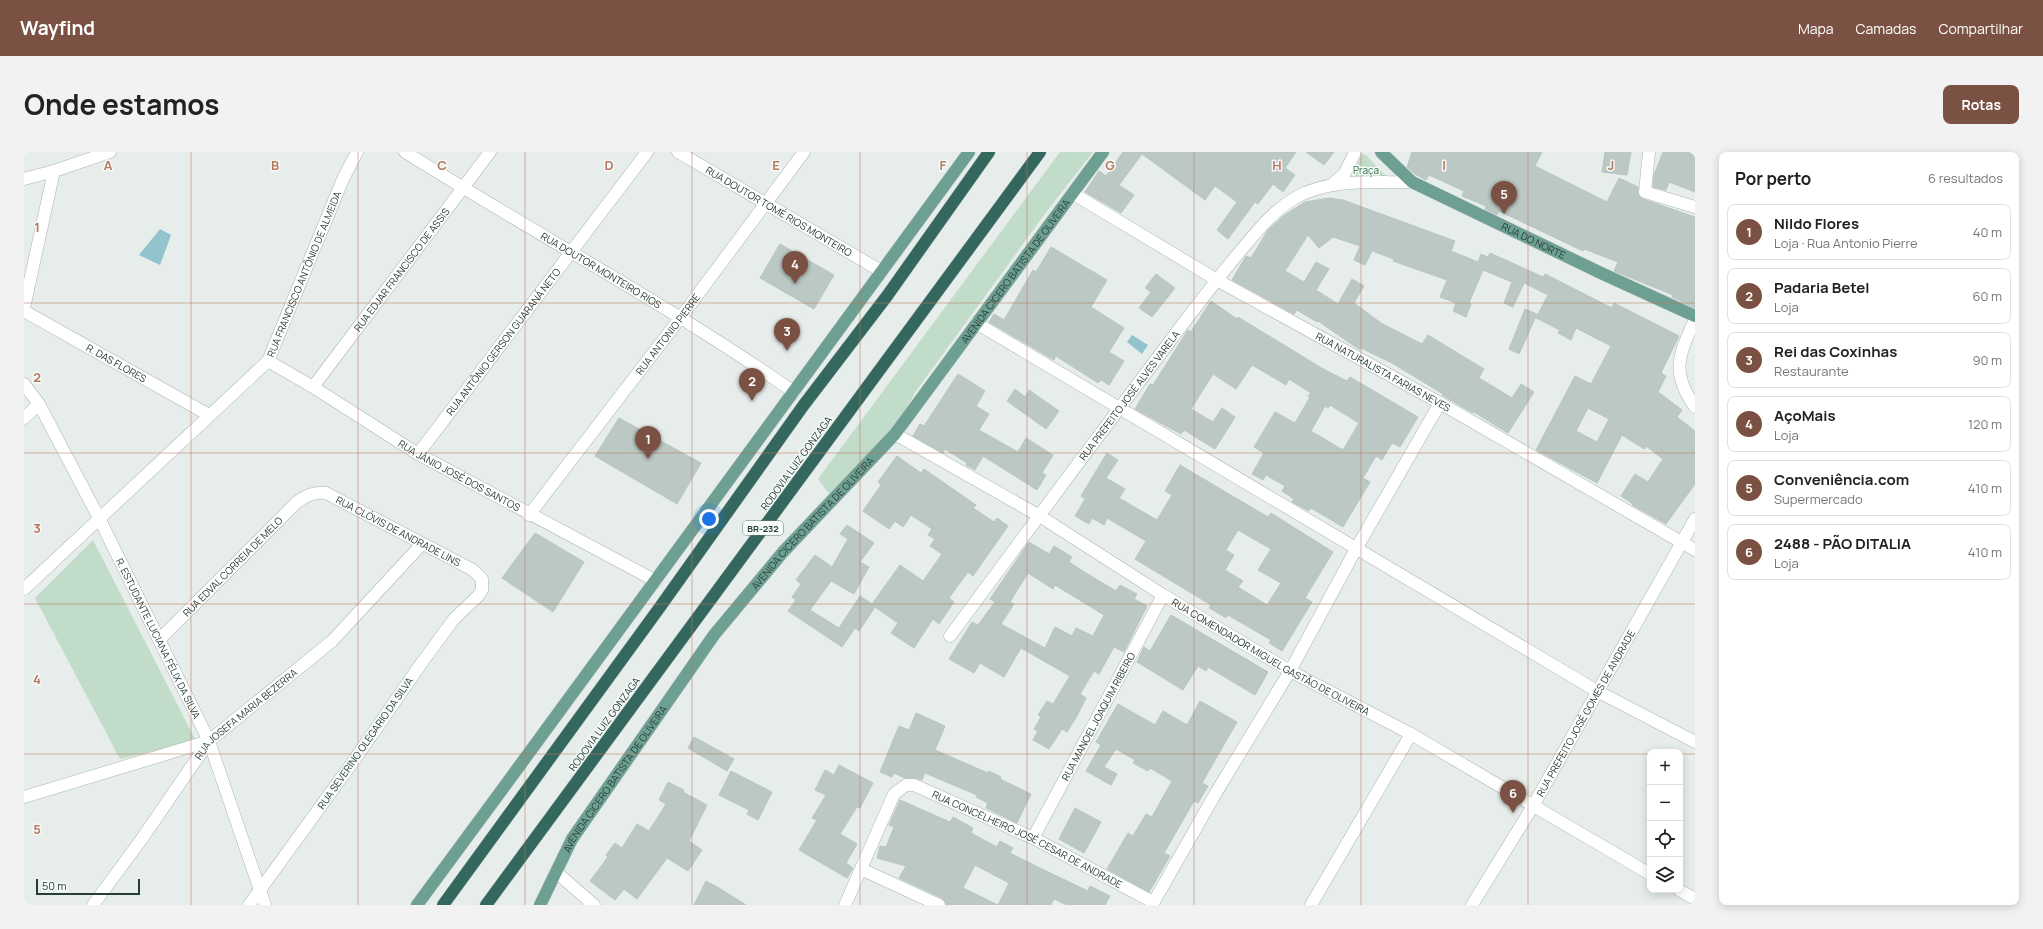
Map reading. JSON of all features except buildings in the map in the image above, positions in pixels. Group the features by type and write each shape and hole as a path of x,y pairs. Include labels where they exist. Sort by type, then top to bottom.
{"highway":[{"path":"443,905 660,607 803,406 887,296 989,152"},
{"name":"RODOVIA LUIZ GONZAGA","path":"486,905 1040,152"}],"main road":[{"path":"417,905 602,652 656,582 817,358 969,152"},
{"name":"AVENIDA CICERO BATISTA DE OLIVEIRA","path":"540,905 572,839 714,635 783,552 894,434 1103,152"},
{"name":"RUA DO NORTE","path":"1381,152 1412,182 1695,318"}],"street":[{"path":"24,179 54,171 110,152"},
{"name":"RUA FRANCISCO ANTÔNIO DE ALMEIDA","path":"24,589 100,520 209,415 268,361 343,179 357,152"},
{"name":"RUA DOUTOR MONTEIRO RIOS","path":"405,152 681,317 794,392"},
{"name":"RUA EDJAR FRANCISCO DE ASSIS","path":"313,387 490,152"},
{"name":"RUA ANTÔNIO GERSON GUARANÁ NETO","path":"418,454 647,152"},
{"name":"RUA DOUTOR TOMÉ RIOS MONTEIRO","path":"678,152 881,271"},
{"name":"RUA ANTONIO PIERRE","path":"529,515 681,317 804,152"},
{"path":"1334,184 1345,173 1355,152"},
{"path":"1649,152 1645,192 1695,207"},
{"path":"24,308 54,171"},
{"name":"RUA PREFEITO JOSÉ ALVES VARELA","path":"950,636 1038,515 1217,280 1262,225 1279,209 1296,197 1334,184 1412,182"},
{"name":"RUA NATURALISTA FARIAS NEVES","path":"1072,193 1217,280 1440,403 1695,550"},
{"name":"R. DAS FLORES","path":"24,311 209,415"},
{"name":"RUA DO NORTE","path":"1695,318 1680,353 1678,370 1682,386 1695,407"},
{"path":"976,323 1597,691 1695,742"},
{"name":"RUA JÂNIO JOSÉ DOS SANTOS","path":"268,361 313,387 418,454 656,582"},
{"name":"R. ESTUDANTE LUCIANA FÉLIX DA SILVA","path":"24,384 39,404 100,520 209,741 265,905"},
{"path":"1152,903 1217,791 1290,671 1356,549 1440,403"},
{"path":"24,418 39,404"},
{"name":"RUA COMENDADOR MIGUEL GASTÃO DE OLIVEIRA","path":"894,434 1038,515 1163,595 1290,671 1411,734 1647,872"},
{"name":"RUA CLÓVIS DE ANDRADE LINS","path":"306,495 316,492 326,493 473,570 479,575 483,584"},
{"name":"RUA EDVAL CORREIA DE MELO","path":"159,640 297,502 306,495"},
{"name":"RUA PREFEITO JOSÉ GOMES DE ANDRADE","path":"1472,905 1532,806 1695,519"},
{"name":"RUA JOSEFA MARIA BEZERRA","path":"93,905 141,840 209,741 332,640 422,544"},
{"name":"RUA SEVERINO OLEGARIO DA SILVA","path":"249,905 355,759 423,661 454,620 478,596 483,584"},
{"name":"RUA MANOEL JOAQUIM RIBEIRO","path":"1033,838 1163,595"},
{"path":"1311,905 1411,734"},
{"path":"24,797 209,741"},
{"name":"RUA CONCELHEIRO JOSÉ CESAR DE ANDRADE","path":"861,869 894,794 899,788 906,785 914,785 1033,838 1152,903"},
{"path":"845,905 861,869 938,905"},
{"path":"556,872 594,905"},
{"path":"1683,892 1695,900"}],"green space":[{"path":"1060,152 1093,152 1047,211 916,391 894,430 835,501 818,479"},
{"name":"Praça","path":"1362,154 1366,155 1390,181 1354,180 1355,170"},
{"path":"93,540 196,741 120,759 35,598"}],"water":[{"path":"160,229 171,235 160,265 139,255"},
{"path":"1132,335 1148,345 1142,354 1127,342"}],"place":[{"name":"Conveniência.com","path":"1504,214"},
{"name":"AçoMais","path":"795,284"},
{"name":"Rei das Coxinhas","path":"787,351"},
{"name":"Padaria Betel","path":"752,401"},
{"name":"Nildo Flores","path":"648,459"},
{"name":"2488 - PÃO DITALIA","path":"1513,813"}]}
